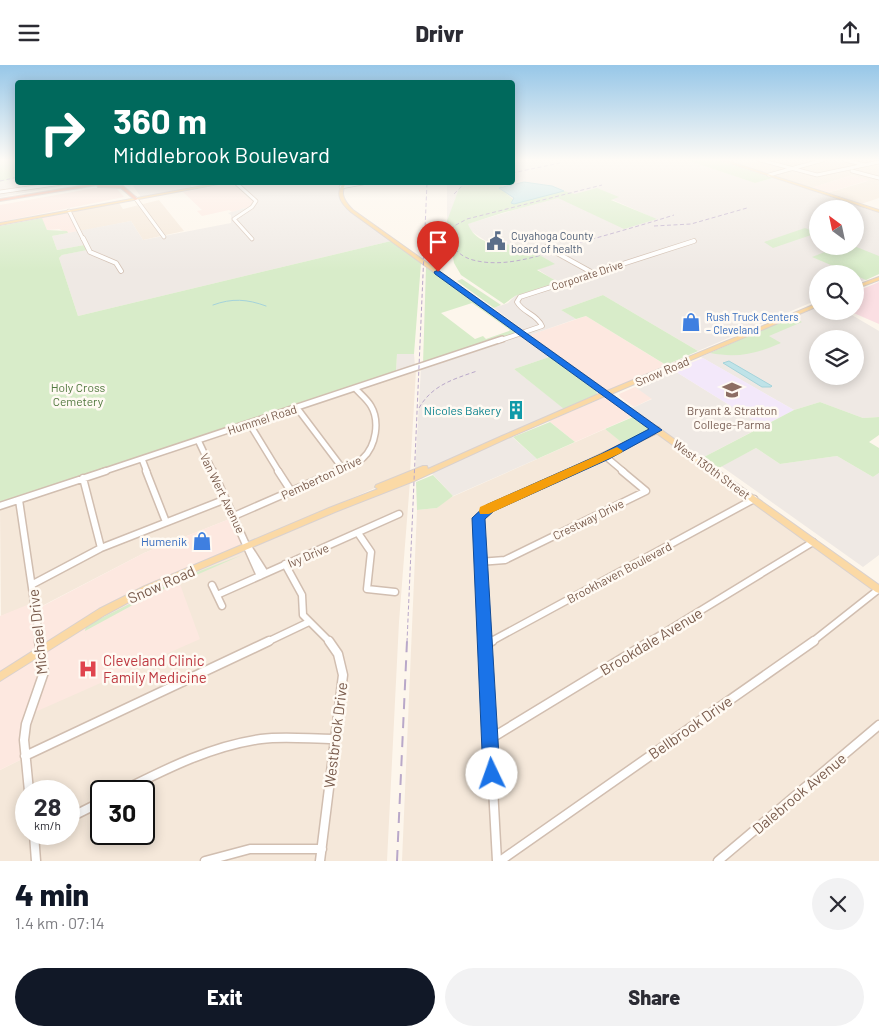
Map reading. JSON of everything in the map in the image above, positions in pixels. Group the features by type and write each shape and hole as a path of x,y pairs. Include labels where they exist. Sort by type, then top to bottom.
{"main road":[{"path":"0,224 146,197"},
{"name":"West 130th Street","path":"342,197 347,206 879,590"},
{"path":"837,197 879,211"},
{"path":"864,285 879,278"},
{"name":"Snow Road","path":"0,677 125,599 247,545 381,492 499,442 507,436 809,308"}],"street":[{"path":"252,197 256,201 253,207 238,214 234,219 252,239"},
{"path":"136,199 164,237"},
{"path":"69,211 90,252 116,263 121,271"},
{"name":"Corporate Drive","path":"524,333 540,329 542,326 539,320 519,306 518,300 524,295 694,241"},
{"path":"546,247 594,273"},
{"name":"Hummel Road","path":"0,506 524,333"},
{"name":"Pemberton Drive","path":"234,517 362,461 374,444 374,416 370,405 356,388"},
{"path":"297,408 342,469"},
{"path":"249,423 291,491"},
{"path":"498,861 477,522 484,511 657,430"},
{"name":"Van Wert Avenue","path":"198,440 247,545 248,553 262,574"},
{"name":"Crestway Drive","path":"479,562 505,561 646,491 605,456"},
{"path":"142,459 166,522"},
{"path":"82,478 101,548"},
{"name":"Michael Drive","path":"19,499 42,650 43,680 25,726 25,756 28,780"},
{"path":"33,584 101,548 226,499"},
{"name":"Brookhaven Boulevard","path":"484,645 754,499"},
{"name":"Ivy Drive","path":"217,595 358,533 390,522 399,514"},
{"path":"358,533 371,552 367,589 395,592"},
{"name":"Brookdale Avenue","path":"490,739 813,542"},
{"path":"25,756 308,622 303,615 305,606 303,596 285,564"},
{"path":"212,585 222,606"},
{"name":"Bellbrook Drive","path":"498,861 812,642 879,590"},
{"name":"Westbrook Drive","path":"308,622 335,646 341,658 343,675 320,861"},
{"name":"Dalebrook Avenue","path":"718,861 879,725"},
{"path":"144,780 183,761 262,739 334,739"},
{"path":"35,845 36,861"},
{"path":"205,861 250,849 322,849"}],"shaded area":[{"path":"44,197 123,197 0,222 0,205"},
{"path":"188,197 248,197 254,202 249,207 232,212 229,210 202,216 197,211 202,210"},
{"path":"248,197 341,197 343,204 391,241 78,316 59,258 62,255 86,250 84,245 57,250 52,236 131,221 143,240 231,223 231,215 228,213 249,207 253,202"},
{"path":"447,197 609,197 559,198 656,219 611,199 617,197 831,197 840,200 809,200 809,255 864,255 864,208 879,213 879,274 864,280 864,265 809,265 809,303 698,351 603,295 561,310 576,319 530,335 494,308 508,303 515,296 557,282 537,269 554,264 535,253 536,246 492,245 471,231 467,224 538,203 447,221"},
{"path":"840,197 879,197 864,203 864,200 849,200"},
{"path":"159,200 184,231 143,240 131,221 81,231 72,212 119,203 123,209"},
{"path":"72,212 81,231 68,233 59,229 47,230 41,218"},
{"path":"879,282 879,324 864,318 864,288"},
{"path":"809,310 809,320 860,320 879,331 879,417 863,418 820,402 794,410 701,357"},
{"path":"586,316 669,367 608,392 530,335"},
{"path":"523,334 552,356 514,369 566,410 510,435 537,459 453,496 426,467 415,471 421,368"},
{"path":"397,354 414,354 415,366 396,372"},
{"name":"Bryant & Stratton College-Parma","path":"703,358 794,410 763,426 673,370"},
{"path":"416,370 410,473 345,501 332,509 248,543 232,518 144,553 38,608 37,602 1,616 0,508"},
{"path":"673,370 763,426 702,458 630,409 652,399 635,387"},
{"path":"635,387 653,398 634,407 620,397 619,394"},
{"path":"608,396 636,415 575,442 549,421"},
{"path":"605,429 625,444 650,429 879,594 879,861 402,861 417,510 437,508 445,500"},
{"path":"756,448 780,464 837,456 873,477 879,473 879,555 863,567 721,466"},
{"path":"410,481 399,622 387,861 0,861 0,770 22,759 26,716 178,579"},
{"path":"232,518 247,549 178,579 200,639 26,716 22,759 0,770 0,616 37,601 39,608 144,553"}],"green space":[{"path":"456,197 511,197 514,200 530,197 619,197 611,200 657,219 624,229 558,198 468,224 474,234 491,243 524,245 544,250 536,253 555,264 537,270 558,282 515,296 504,304 461,275 454,263 447,221"},
{"name":"Holy Cross Cemetery","path":"42,218 47,230 67,231 68,233 52,236 57,250 84,245 87,250 62,255 59,258 78,316 391,241 421,263 414,354 397,354 396,372 0,502 0,226"},
{"path":"805,228 809,230 809,236 773,248 764,242"},
{"path":"864,250 879,256 879,274 866,280 864,279 864,265 831,265 812,257 817,255 864,255"},
{"path":"426,267 520,332 423,364","holes":["472,303 510,330 486,339 483,336 475,339 441,313"]},
{"path":"462,279 501,305 494,308 457,281"},
{"path":"603,295 698,351 666,365 586,316 576,319 561,310"},
{"path":"792,317 802,322 769,336 781,343 746,354 710,353"},
{"path":"552,356 596,390 597,394 564,409 514,369"},
{"path":"820,402 863,418 879,417 879,435 869,442 879,448 879,473 873,477 837,456 780,464 756,448 717,469 702,458 794,410"},
{"path":"633,417 650,429 625,445 605,429"},
{"path":"550,422 575,442 537,459 513,437"},
{"path":"433,475 453,496 437,508 417,510 416,482"},
{"path":"242,555 153,594 85,631 86,626 176,580"}],"water":[{"path":"513,197 540,197 514,204 511,203"},
{"path":"729,361 772,386 762,387 723,363"}],"waterway":[{"path":"213,305 240,300 266,306"}],"railway":[{"path":"407,642 426,197"},
{"path":"447,235 454,226 467,219 554,197"},
{"path":"654,226 691,224 747,208"},
{"path":"447,239 458,252 469,259 502,263 547,253 674,215"},
{"path":"419,408 424,400 437,388 477,371"},
{"path":"397,861 407,641"}],"slow traffic":[{"path":"485,511 617,451"}],"place":[{"name":"Cuyahoga County board of health","path":"496,241"},
{"name":"Rush Truck Centers – Cleveland","path":"691,322"},
{"name":"Bryant & Stratton College-Parma","path":"732,390"},
{"name":"Nicoles Bakery","path":"516,410"},
{"name":"Humenik","path":"202,541"},
{"name":"Cleveland Clinic Family Medicine","path":"88,669"}],"route":[{"path":"438,272 657,430 605,456 490,508 480,514 478,518 492,774"}]}
